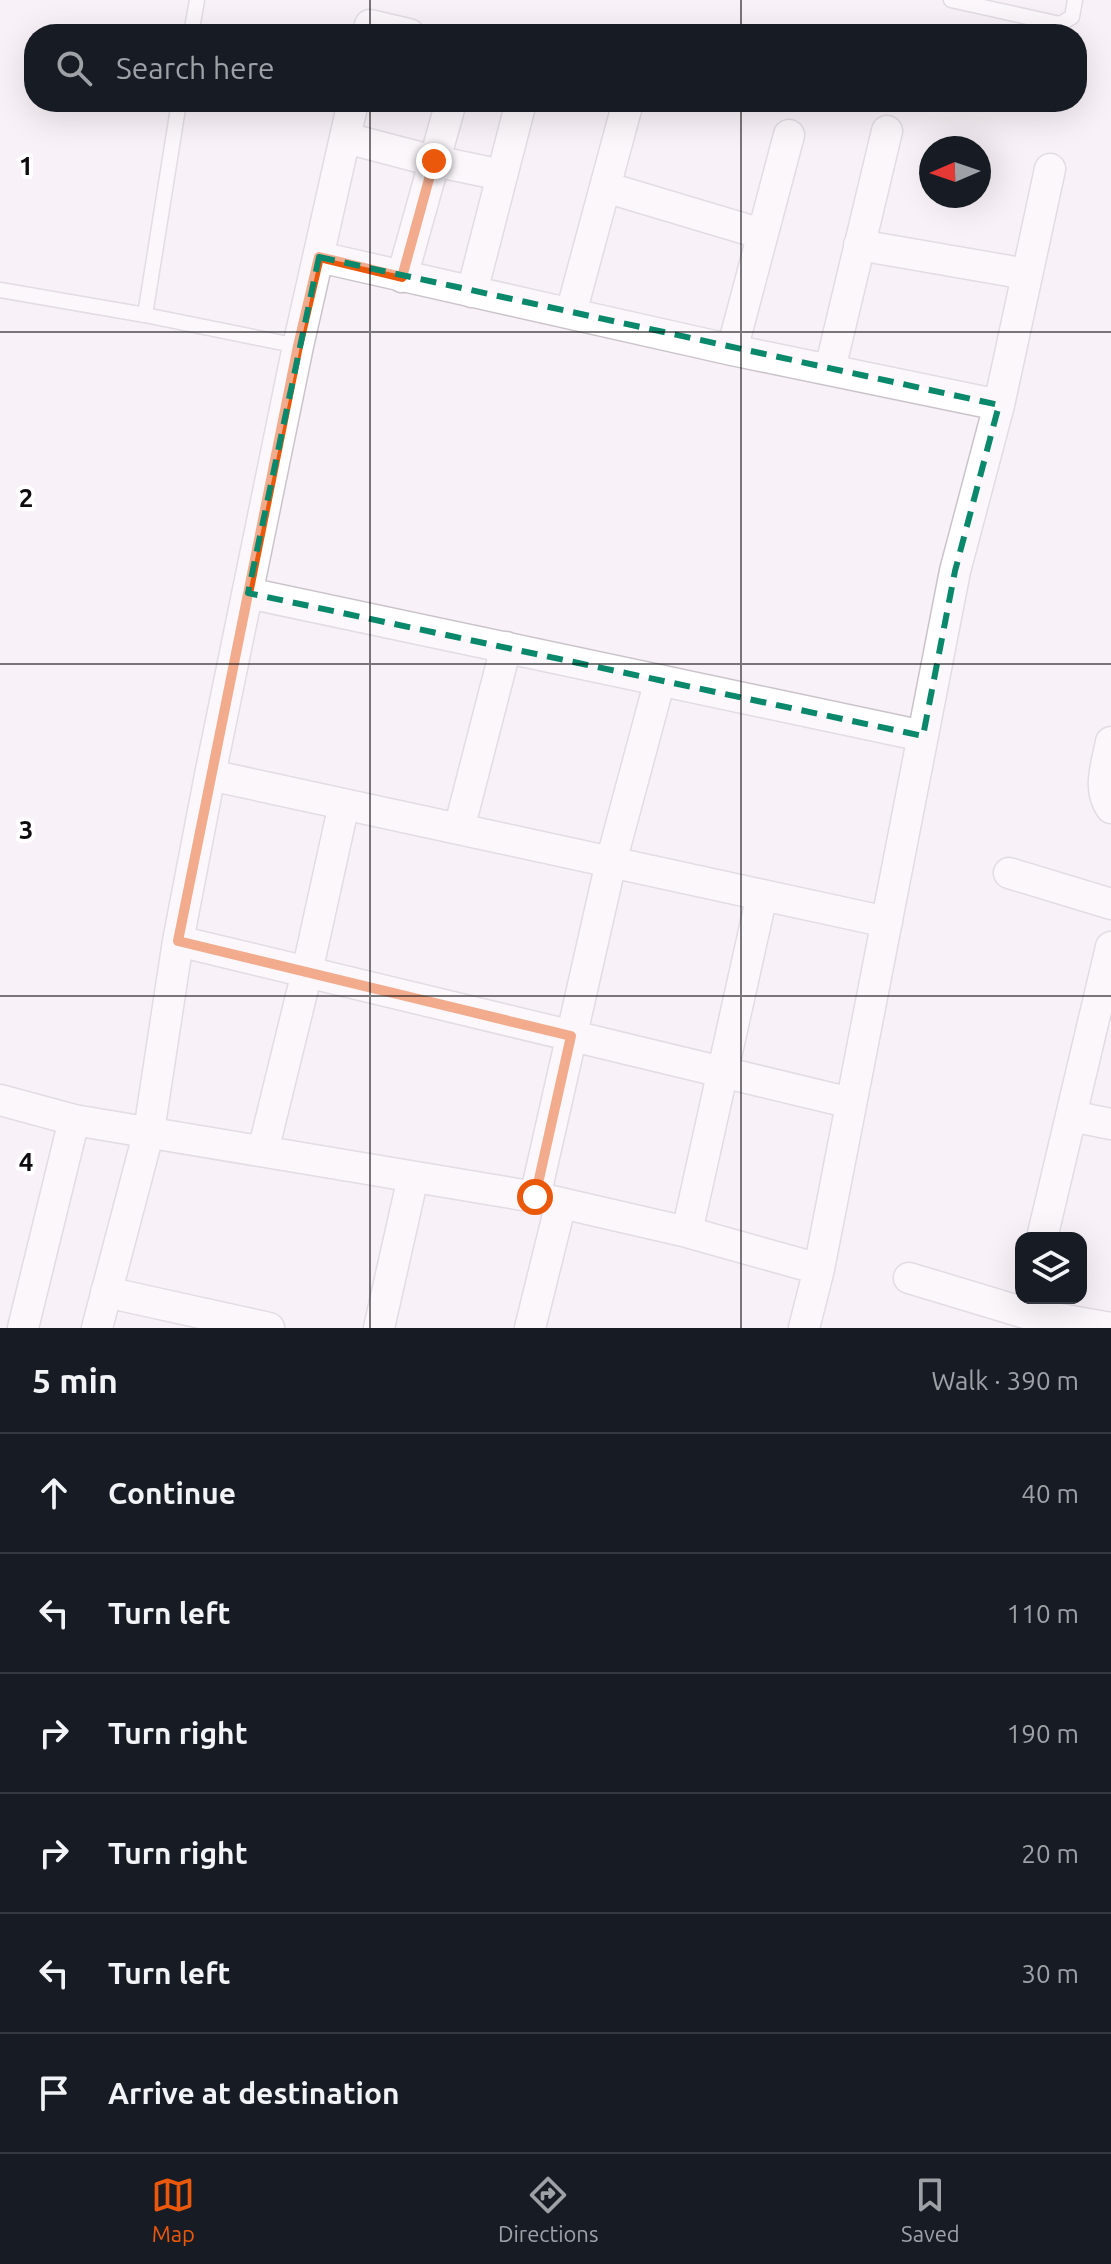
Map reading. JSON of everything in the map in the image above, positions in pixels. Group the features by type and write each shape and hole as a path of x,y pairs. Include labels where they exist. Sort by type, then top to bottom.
{"street":[{"path":"97,1328 149,1131 178,941 210,775 298,346 351,112"},
{"path":"402,277 448,112"},
{"path":"472,292 518,112"},
{"path":"571,313 625,112"},
{"path":"830,369 887,131"},
{"path":"732,350 789,135"},
{"path":"346,138 502,175"},
{"path":"804,1328 819,1269 955,571 999,405 1050,169"},
{"path":"605,187 762,234"},
{"path":"859,245 1027,274"},
{"path":"319,257 732,350 999,405"},
{"path":"248,593 923,736"},
{"path":"459,829 506,647"},
{"path":"530,1328 571,1036 611,862 660,680"},
{"path":"1111,742 1103,785 1104,797 1111,808"},
{"path":"210,775 887,922"},
{"path":"263,1151 344,804"},
{"path":"1009,873 1111,904"},
{"path":"687,1232 762,895"},
{"path":"178,941 851,1103"},
{"path":"1043,1232 1071,1116 1103,1018 1111,947"},
{"path":"0,1100 74,1120 548,1200 687,1232 819,1269"},
{"path":"1071,1116 1111,1124"},
{"path":"23,1328 74,1120"},
{"path":"379,1328 413,1177"},
{"path":"909,1278 1111,1328"},
{"path":"106,1292 256,1327"}],"lane":[{"path":"193,24 197,0"},
{"path":"951,0 1060,24 1072,17 1075,0"},
{"path":"145,315 177,112"},
{"path":"0,290 298,346"}],"highlighted area":[{"path":"319,257 999,405 955,571 923,736 248,593"}],"route":[{"path":"434,161 402,277 319,257 298,346 178,941 571,1036 535,1197"}]}
